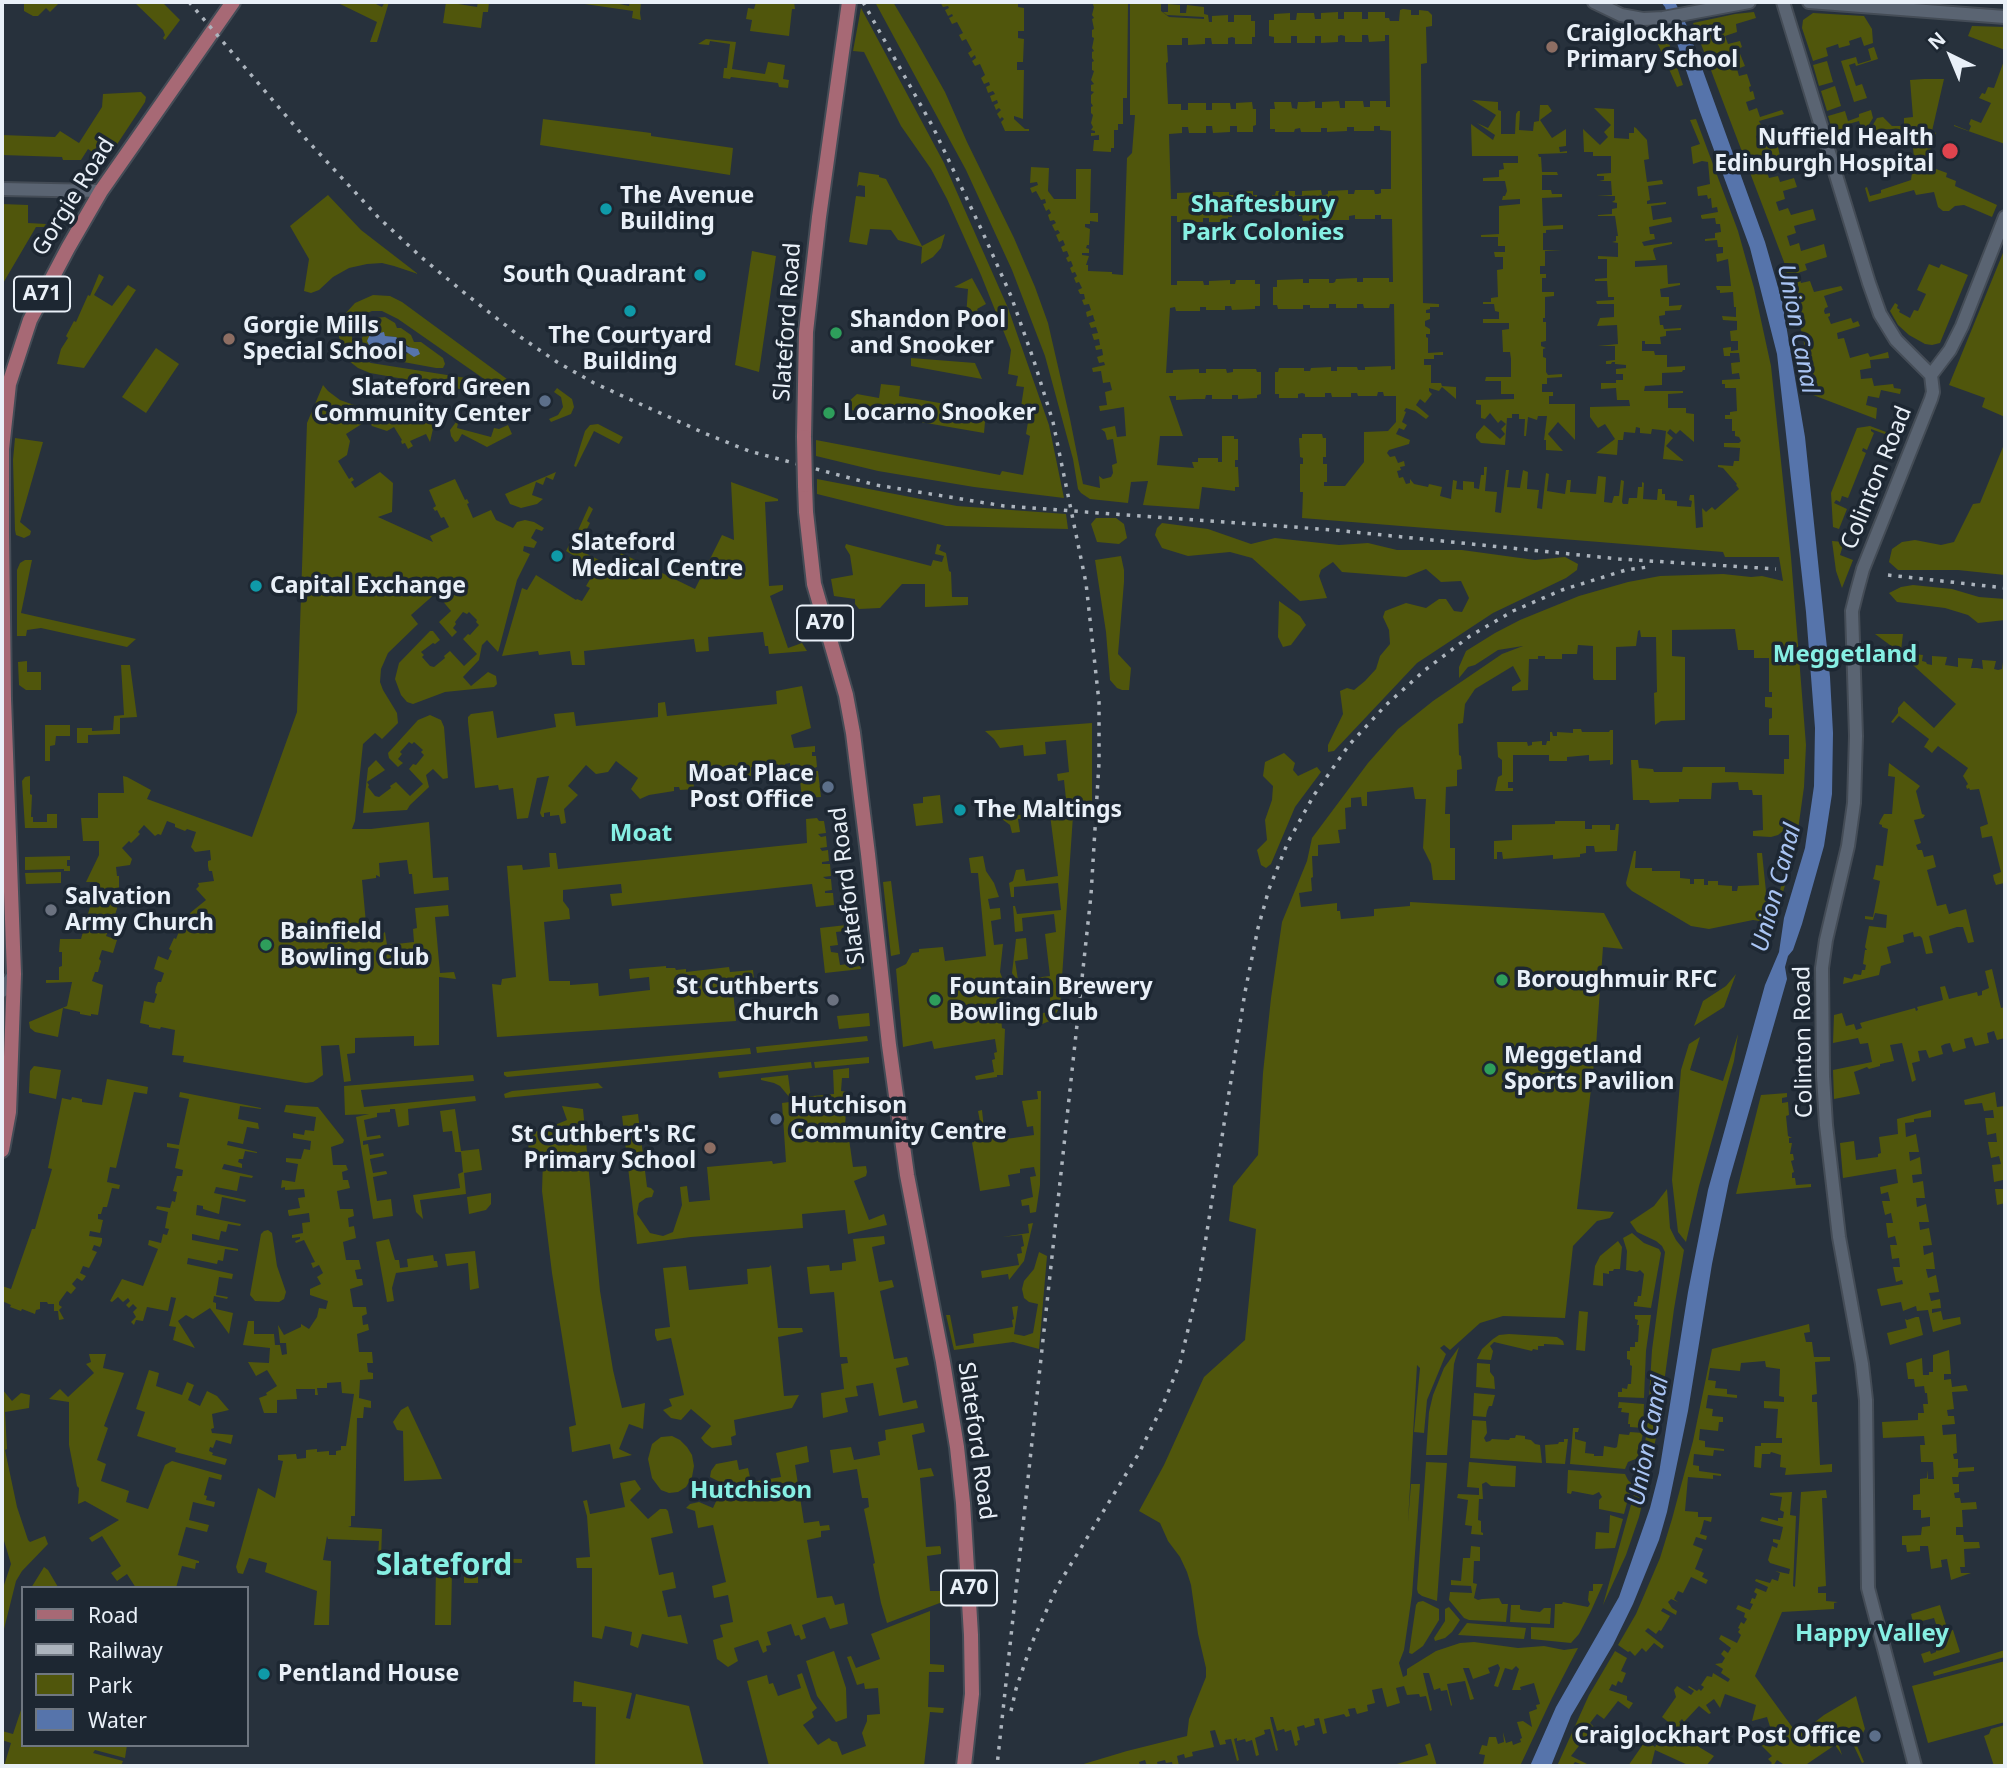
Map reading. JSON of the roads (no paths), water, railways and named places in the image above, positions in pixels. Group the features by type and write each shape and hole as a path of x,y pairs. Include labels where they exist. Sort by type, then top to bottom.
{"main road":[{"name":"Gorgie Road","path":"2,1150 9,1112 7,1036 14,974 4,699 2,449 14,364 30,320 57,265 101,191 233,2"},
{"name":"Slateford Road","path":"849,2 806,332 806,512 814,584 846,695 853,733 889,1045 909,1184 957,1447 971,1635 972,1704 964,1766"}],"street":[{"path":"1594,2 1621,15 1663,18 1749,2"},
{"path":"1783,2 1880,314 1896,340 1931,375 1950,351 1962,326 2005,217"},
{"path":"1809,2 2005,17"},
{"path":"2,189 101,191"},
{"name":"Colinton Road","path":"1914,1766 1868,1588 1866,1400 1839,1237 1826,1125 1822,1076 1822,981 1826,940 1848,846 1854,803 1856,736 1852,611 1863,569 1931,399 1931,375"},
{"path":"2,992 14,974"},
{"path":"2,1087 9,1112"}],"water":[{"path":"1661,2 1675,2 1686,24 1765,242 1782,301 1805,437 1830,677 1832,794 1824,846 1802,924 1793,950 1788,956 1785,967 1787,979 1729,1181 1712,1264 1688,1411 1659,1540 1633,1604 1613,1645 1571,1716 1551,1766 1530,1766 1556,1707 1619,1597 1650,1508 1659,1473 1688,1292 1708,1190 1765,985 1779,952 1784,918 1805,848 1814,786 1815,728 1806,612 1777,354 1750,248"},
{"path":"371,332 384,332 385,336 396,337 408,347 418,349 420,354 414,357 402,349 392,350 380,344 374,348 370,347 367,341"}],"railway":[{"path":"189,2 305,138 378,217 467,295 522,338 594,383 749,451 876,485 1004,506 1334,530 1619,559 1776,569"},
{"path":"863,2 933,127 1011,296 1034,361 1053,422 1086,583 1099,702 1099,763 1091,895 997,1766"},
{"path":"1011,1711 1031,1645 1057,1587 1139,1453 1180,1363 1198,1288 1245,992 1258,928 1269,889 1288,842 1314,795 1349,745 1386,705 1425,670 1470,636 1513,611 1562,590 1626,570 1648,567"},
{"path":"1888,575 2005,588"}],"place":[{"name":"Craiglockhart Primary School","path":"1552,47"},
{"name":"Nuffield Health Edinburgh Hospital","path":"1950,151"},
{"name":"The Avenue Building","path":"606,209"},
{"name":"South Quadrant","path":"700,275"},
{"name":"The Courtyard Building","path":"630,311"},
{"name":"Shandon Pool and Snooker","path":"836,333"},
{"name":"Gorgie Mills Special School","path":"229,339"},
{"name":"Slateford Green Community Center","path":"545,401"},
{"name":"Locarno Snooker","path":"829,413"},
{"name":"Slateford Medical Centre","path":"557,556"},
{"name":"Capital Exchange","path":"256,586"},
{"name":"Moat Place Post Office","path":"828,787"},
{"name":"The Maltings","path":"960,810"},
{"name":"Salvation Army Church","path":"51,910"},
{"name":"Bainfield Bowling Club","path":"266,945"},
{"name":"Boroughmuir RFC","path":"1502,980"},
{"name":"St Cuthberts Church","path":"833,1000"},
{"name":"Fountain Brewery Bowling Club","path":"935,1000"},
{"name":"Meggetland Sports Pavilion","path":"1490,1069"},
{"name":"Hutchison Community Centre","path":"776,1119"},
{"name":"St Cuthbert's RC Primary School","path":"710,1148"},
{"name":"Pentland House","path":"264,1674"},
{"name":"Craiglockhart Post Office","path":"1875,1736"}],"district":[{"name":"Shaftesbury Park Colonies","path":"1263,219"},
{"name":"Meggetland","path":"1845,655"},
{"name":"Moat","path":"641,834"},
{"name":"Hutchison","path":"751,1491"},
{"name":"Slateford","path":"444,1566"},
{"name":"Happy Valley","path":"1872,1634"}],"water label":[{"name":"Union Canal","path":"1797,329"},
{"name":"Union Canal","path":"1777,888"},
{"name":"Union Canal","path":"1649,1441"}]}
